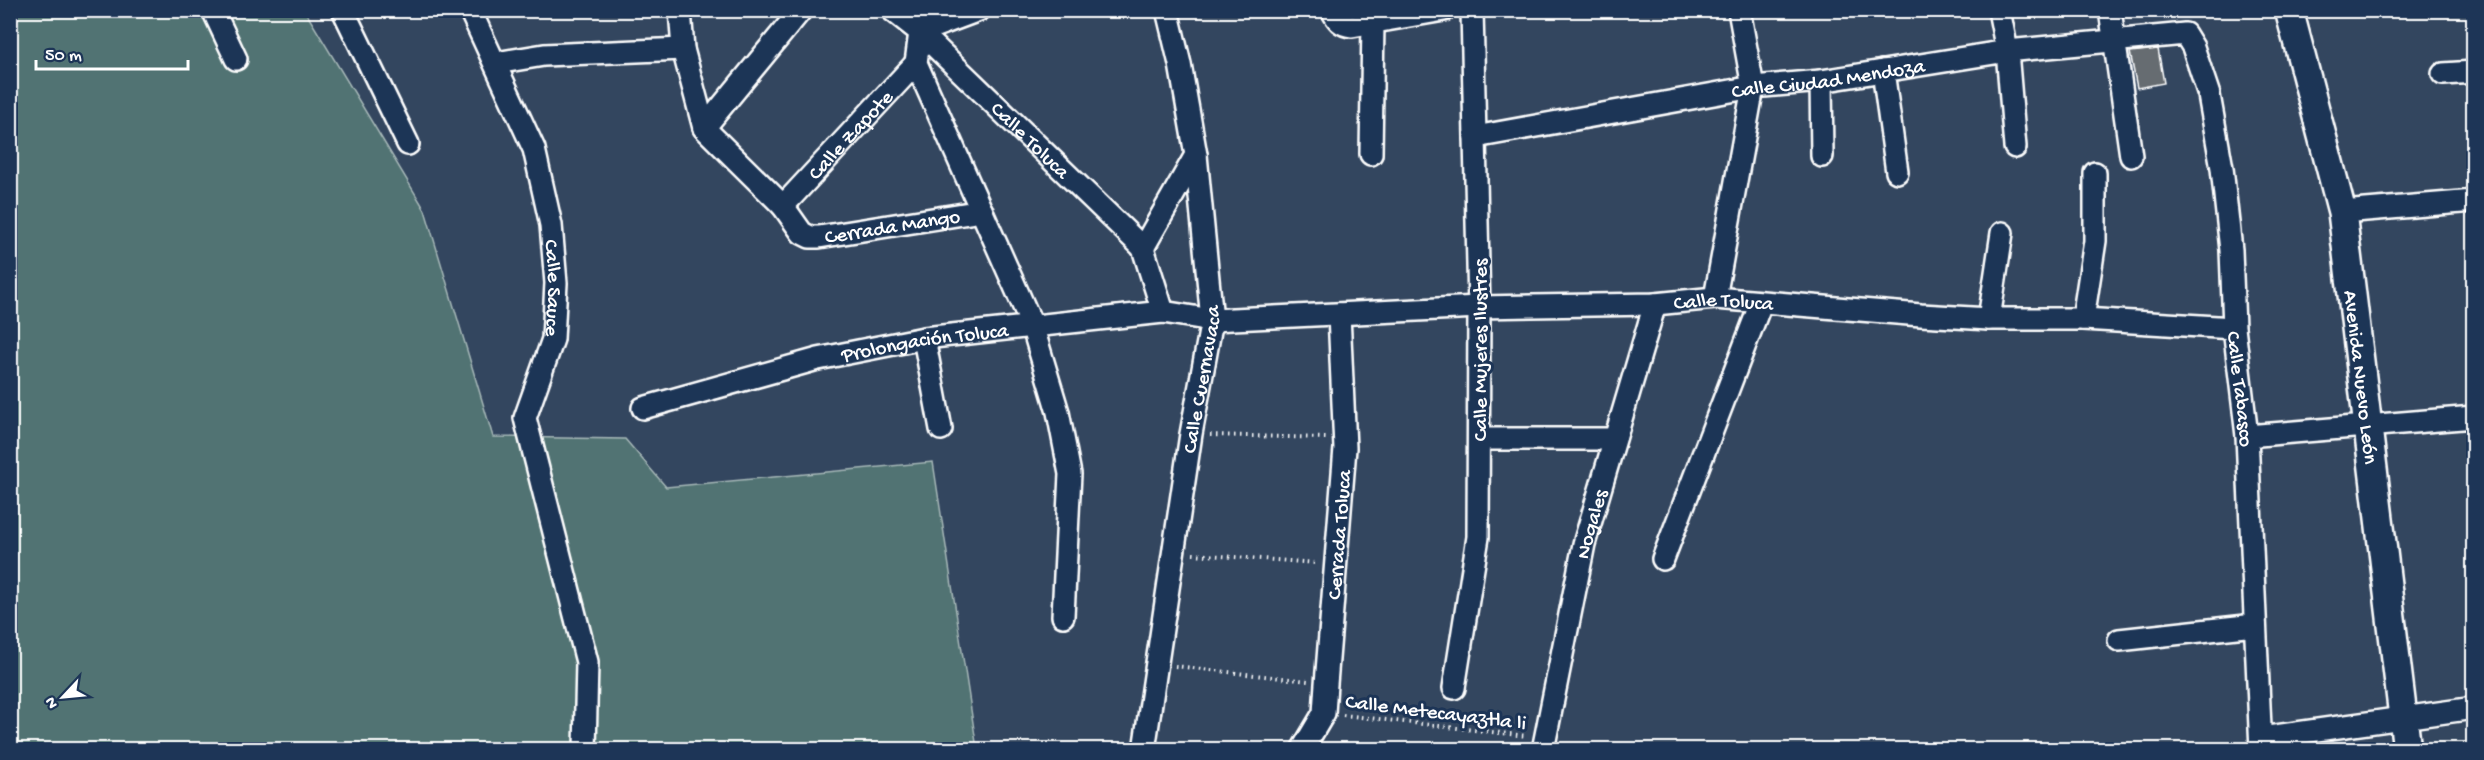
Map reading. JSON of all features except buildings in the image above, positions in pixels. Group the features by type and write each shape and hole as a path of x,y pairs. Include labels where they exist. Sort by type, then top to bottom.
{"main road":[{"name":"Avenida Nuevo León","path":"2289,10 2342,212 2407,750"}],"street":[{"path":"213,10 236,59"},
{"path":"343,10 408,144"},
{"name":"Calle Sauce","path":"470,10 534,149 551,225 556,283 553,339 525,418 586,662 585,750"},
{"path":"680,10 683,49 704,128 783,206"},
{"path":"704,128 801,10"},
{"name":"Calle Toluca","path":"892,10 920,32 1143,248"},
{"path":"979,10 920,32 916,63 1032,325 1058,412 1070,474 1063,616"},
{"name":"Calle Cuernavaca","path":"1144,750 1191,435 1212,320 1196,155 1180,64 1167,10"},
{"path":"1332,10 1336,19 1343,25 1444,10"},
{"name":"Calle Mujeres Ilustres","path":"1454,688 1478,537 1479,308 1472,10"},
{"path":"1715,298 1754,87 1739,10"},
{"path":"1999,10 2007,51 2014,147"},
{"path":"2110,10 2131,156"},
{"path":"1371,154 1373,22"},
{"name":"Calle Ciudad Mendoza","path":"1475,137 1754,87 1821,81 2007,51 2185,34"},
{"name":"Calle Tabasco","path":"2185,34 2193,46 2209,95 2222,168 2231,250 2234,328 2247,436 2261,744"},
{"path":"496,63 544,55 683,49"},
{"name":"Calle Zapote","path":"783,206 916,63"},
{"path":"1883,71 1897,172"},
{"path":"2443,74 2474,72"},
{"path":"1821,81 1822,156"},
{"path":"1163,312 1143,248 1196,155"},
{"path":"2083,319 2095,241 2095,172"},
{"path":"2342,212 2474,201"},
{"name":"Cerrada Mango","path":"783,206 802,233 810,237 982,211"},
{"path":"1989,319 2002,233"},
{"name":"Calle Toluca","path":"1212,320 1479,308 1655,304 1715,298 1989,319 2083,319 2234,328"},
{"path":"1663,559 1761,303"},
{"name":"Nogales","path":"1544,744 1584,544 1655,304"},
{"name":"Prolongación Toluca","path":"643,408 818,359 924,338 1163,312 1212,320"},
{"name":"Cerrada Toluca","path":"1302,750 1324,713 1344,438 1339,314"},
{"path":"924,338 941,429"},
{"path":"2247,436 2474,417"},
{"path":"1480,439 1614,439"},
{"path":"2119,640 2255,625"},
{"path":"2261,744 2404,717 2474,708"}],"path":[{"path":"1191,435 1344,438"},
{"path":"1173,552 1335,564"},
{"path":"1156,664 1326,684"},
{"name":"Calle Metecayaztla li","path":"1324,713 1544,744"}],"green space":[{"path":"10,11 305,11 425,210 493,437 625,439 666,487 933,462 977,749 11,749"}]}
